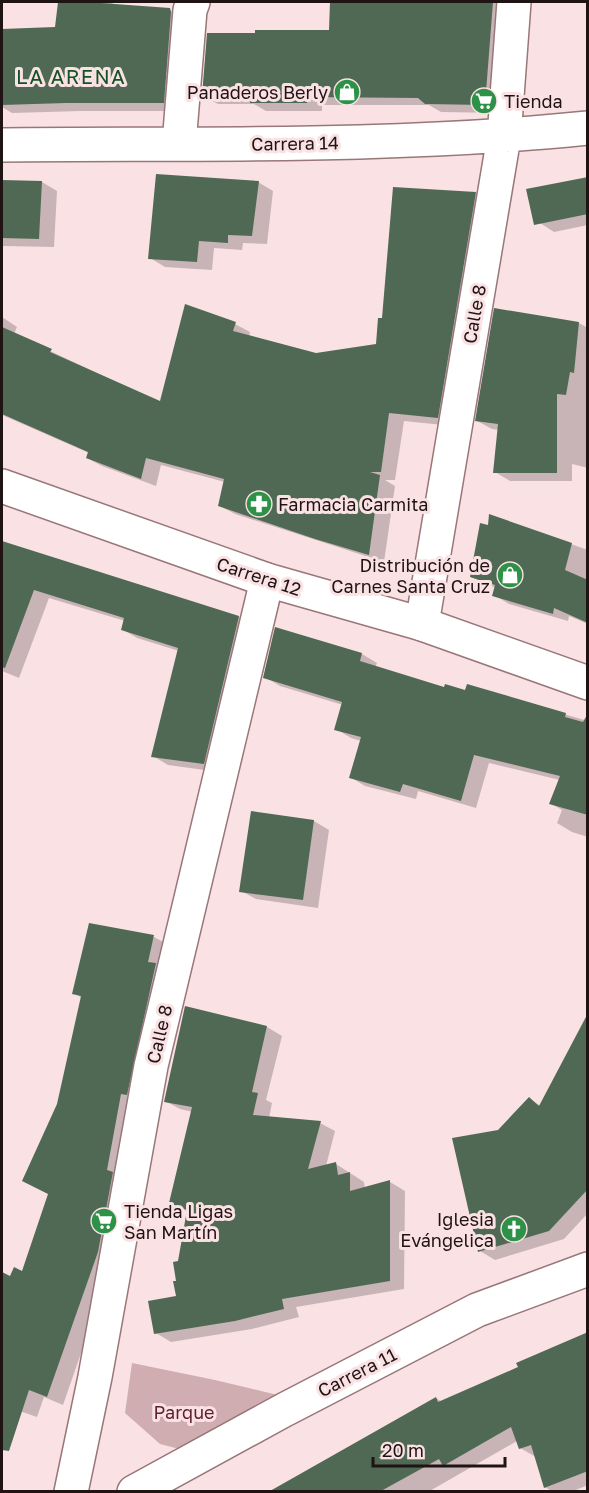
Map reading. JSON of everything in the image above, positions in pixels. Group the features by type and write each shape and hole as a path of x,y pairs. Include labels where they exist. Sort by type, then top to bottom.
{"street":[{"path":"179,144 190,10 193,2"},
{"name":"Calle 8","path":"422,624 504,137 514,2"},
{"name":"Carrera 14","path":"2,145 267,145 504,137 588,128"},
{"name":"Carrera 12","path":"2,486 267,580 422,624 588,683"},
{"name":"Calle 8","path":"71,1491 96,1377 151,1066 267,580"},
{"name":"Carrera 11","path":"134,1491 477,1310 588,1269"}],"green space":[{"name":"Parque","path":"132,1363 286,1397 195,1453 160,1444 125,1413"}],"building":[{"path":"58,2 170,8 164,103 2,105 2,29 55,27"},
{"path":"330,2 493,2 485,105 425,104 418,98 307,97 307,103 250,103 250,96 202,96 207,33 255,33 255,30 329,30"},
{"path":"156,174 259,181 252,236 228,235 228,243 199,241 197,262 148,259"},
{"path":"588,177 588,214 534,225 526,189"},
{"path":"2,180 42,181 39,239 2,238"},
{"path":"393,187 476,192 438,418 389,413 381,472 370,472 380,475 369,555 218,506 224,479 146,458 141,479 86,458 88,452 2,414 2,327 52,349 50,352 160,401 185,304 236,322 233,331 316,353 376,344 378,318 382,318"},
{"path":"494,308 579,322 574,373 570,372 566,395 557,394 557,473 493,473 498,424 475,421"},
{"path":"489,514 572,543 565,570 588,580 588,623 554,608 553,614 492,596 495,585 470,577 480,523 488,525"},
{"path":"2,541 239,616 204,764 151,757 178,648 121,630 124,618 34,590 5,668 2,667"},
{"path":"275,627 362,653 360,661 444,687 445,684 465,690 467,684 566,713 565,717 583,722 588,713 588,815 549,804 560,776 474,755 461,801 403,784 400,792 349,778 361,737 334,730 342,702 263,678"},
{"path":"251,811 314,820 303,900 239,892"},
{"path":"89,923 154,935 148,962 156,963 127,1095 121,1094 107,1170 113,1172 98,1252 47,1397 29,1390 9,1451 2,1450 2,1272 10,1276 14,1267 22,1271 48,1194 22,1181 57,1104 81,996 72,994"},
{"path":"185,1006 267,1026 252,1092 258,1093 253,1115 321,1121 308,1169 336,1162 338,1175 350,1172 350,1191 390,1180 390,1281 282,1299 284,1309 235,1321 154,1334 148,1301 176,1296 173,1262 178,1261 187,1210 169,1203 192,1107 164,1102"},
{"path":"588,1013 588,1189 549,1231 478,1252 452,1138 498,1130 529,1097 539,1106"},
{"path":"588,1332 588,1471 544,1488 531,1445 519,1449 511,1427 443,1466 439,1459 381,1491 270,1491 436,1397 438,1402 518,1367 516,1363"}],"place":[{"name":"Panaderos Berly","path":"347,92"},
{"name":"Tienda","path":"484,101"},
{"name":"Farmacia Carmita","path":"259,504"},
{"name":"Distribución de Carnes Santa Cruz","path":"510,575"},
{"name":"Tienda Ligas San Martín","path":"104,1221"},
{"name":"Iglesia Evángelica","path":"514,1229"}],"district":[{"name":"LA ARENA","path":"71,76"}]}
